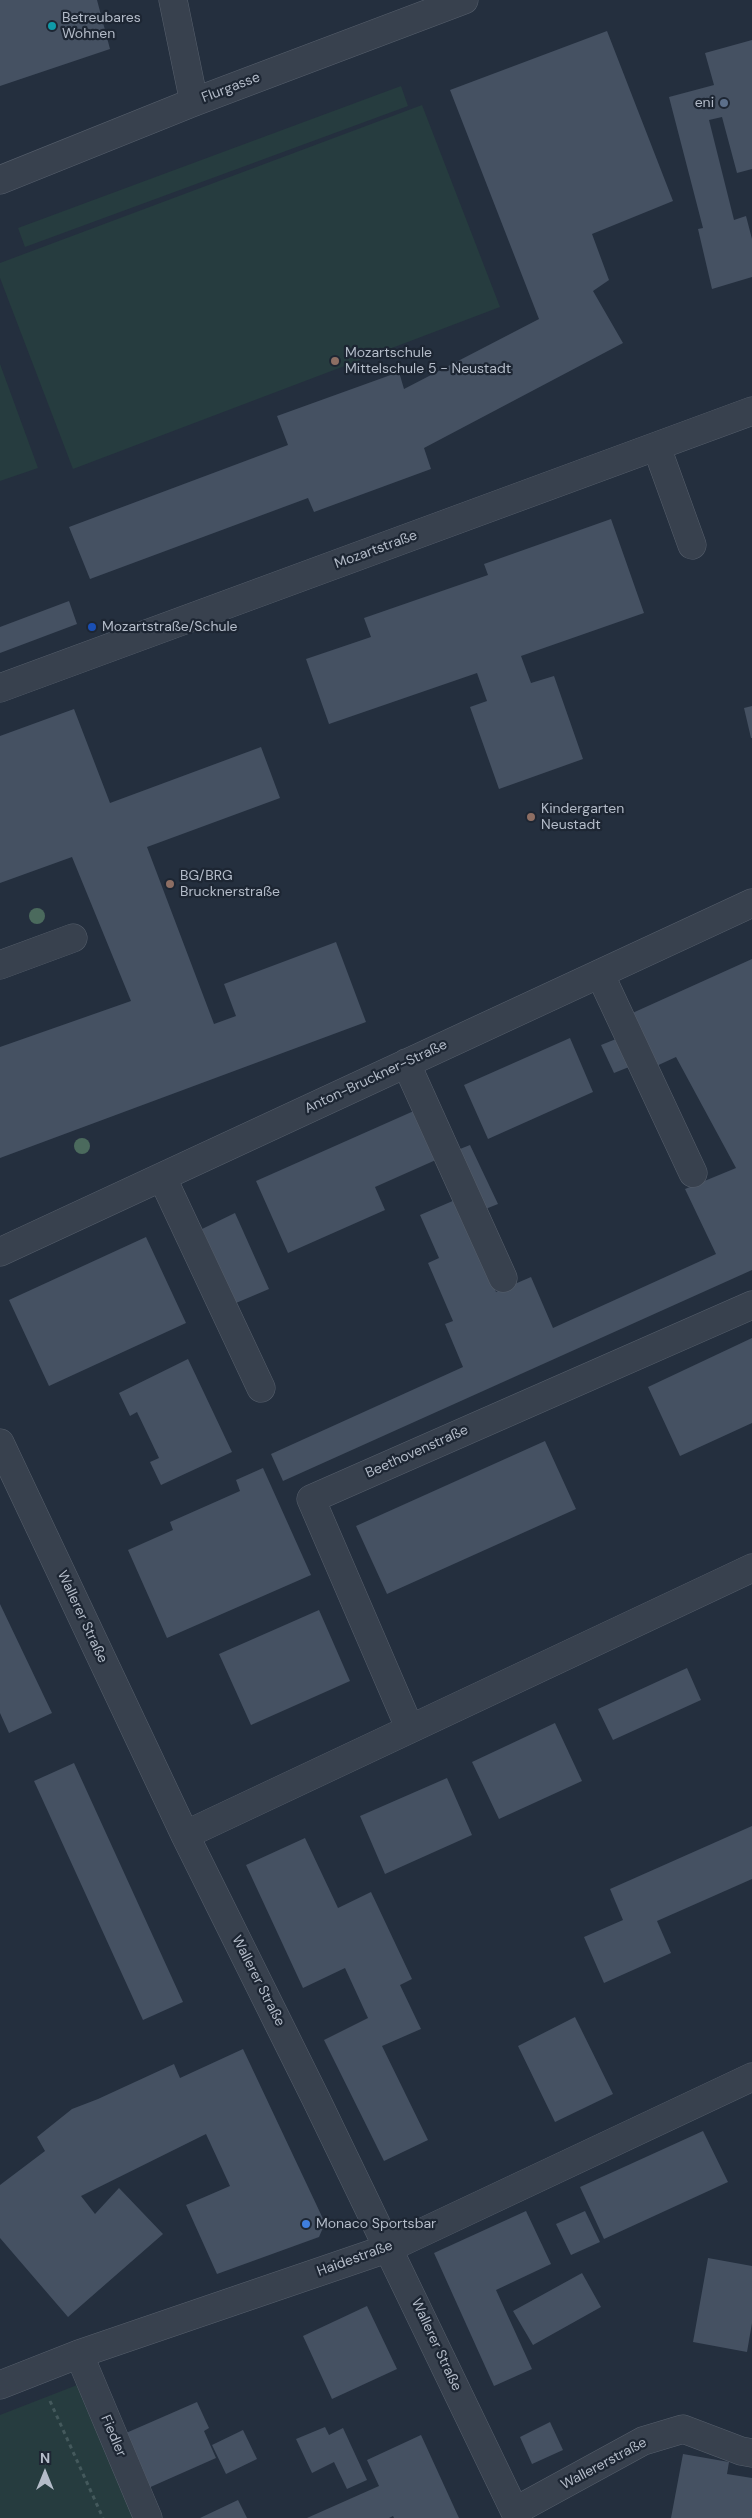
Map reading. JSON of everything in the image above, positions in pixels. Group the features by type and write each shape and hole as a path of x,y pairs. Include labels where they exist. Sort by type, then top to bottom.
{"street":[{"path":"173,0 194,102"},
{"name":"Flurgasse","path":"0,180 194,102 464,0"},
{"name":"Mozartstraße","path":"0,688 657,448 752,411"},
{"path":"657,448 692,545"},
{"name":"Anton-Bruckner-Straße","path":"0,1252 752,903"},
{"path":"0,965 74,938"},
{"path":"600,974 693,1173"},
{"path":"406,1063 503,1278"},
{"path":"162,1177 261,1388"},
{"name":"Beethovenstraße","path":"410,1729 311,1499 752,1305"},
{"name":"Wallerer Straße","path":"0,1444 185,1835 389,2248 517,2515"},
{"path":"185,1835 752,1568"},
{"name":"Haidestraße","path":"0,2385 79,2354 389,2248 752,2076"},
{"name":"Fiedler","path":"79,2354 148,2518"},
{"name":"Wallererstraße","path":"517,2515 643,2440 683,2429 741,2451 752,2453"}],"path":[{"path":"36,2371 103,2518"}],"green space":[{"path":"401,86 408,106 25,247 18,228"},
{"path":"422,105 500,307 73,469 0,278 0,263"},
{"path":"0,364 38,468 0,481"},
{"path":"90,2380 148,2518 0,2518 0,2415"}],"building":[{"name":"Betreubares Wohnen","path":"0,0 97,0 110,49 0,86"},
{"path":"607,31 673,201 592,234 609,280 593,291 623,343 424,448 431,469 314,512 308,498 90,579 69,527 288,445 277,416 399,372 404,389 539,319 450,90"},
{"path":"752,40 752,169 737,173 722,117 709,120 734,220 746,216 752,239 752,277 712,289 698,229 703,228 669,97 714,85 705,53"},
{"path":"611,519 644,613 521,656 531,683 554,676 583,759 499,789 470,707 487,701 477,673 329,724 306,659 371,637 364,618 488,575 484,564"},
{"path":"69,601 77,624 0,653 0,627"},
{"path":"752,706 752,738 751,738 744,708"},
{"path":"74,709 110,803 261,747 280,798 147,847 214,1024 236,1016 224,984 336,942 366,1022 0,1158 0,1047 131,1001 72,857 0,883 0,736"},
{"path":"752,959 752,1270 283,1481 271,1454 463,1367 445,1324 453,1321 428,1263 439,1258 420,1215 455,1200 496,1292 531,1277 553,1328 716,1254 685,1189 736,1168 676,1057 652,1068 628,1015"},
{"path":"570,1038 593,1092 488,1139 464,1085"},
{"path":"616,1039 629,1067 614,1073 601,1045"},
{"path":"416,1110 438,1159 375,1187 385,1210 288,1253 256,1181"},
{"path":"470,1145 498,1204 483,1210 455,1151"},
{"path":"235,1213 269,1289 236,1303 202,1229"},
{"path":"146,1237 186,1323 49,1386 9,1300"},
{"path":"752,1338 752,1423 680,1456 648,1387"},
{"path":"188,1359 232,1452 161,1485 150,1462 159,1458 137,1412 130,1416 119,1393"},
{"path":"545,1441 576,1509 387,1594 356,1526"},
{"path":"263,1468 311,1575 167,1638 128,1550 173,1530 170,1522 240,1491 236,1480"},
{"path":"0,1604 52,1713 9,1733 0,1713"},
{"path":"319,1610 350,1681 251,1725 219,1654"},
{"path":"687,1668 701,1700 613,1740 598,1709"},
{"path":"555,1723 582,1781 499,1819 472,1762"},
{"path":"74,1763 183,2002 143,2020 34,1781"},
{"path":"447,1778 472,1835 385,1874 360,1816"},
{"path":"752,1826 752,1879 657,1921 671,1953 604,1983 584,1937 623,1920 610,1889"},
{"path":"305,1838 338,1908 371,1892 412,1979 400,1985 421,2029 382,2046 428,2140 384,2161 324,2040 368,2018 345,1968 303,1988 246,1865"},
{"path":"575,2017 613,2094 555,2122 518,2046"},
{"path":"243,2049 325,2223 319,2237 217,2274 186,2205 230,2186 206,2134 81,2196 95,2214 119,2188 163,2234 68,2317 0,2238 0,2185 45,2151 37,2137 72,2109 174,2064 180,2078"},
{"path":"703,2131 728,2182 604,2239 580,2187"},
{"path":"526,2211 551,2264 496,2290 532,2369 494,2386 434,2253"},
{"path":"585,2211 600,2242 571,2255 556,2224"},
{"path":"708,2258 752,2266 752,2323 747,2352 693,2342"},
{"path":"582,2273 601,2307 533,2345 513,2311"},
{"path":"367,2306 397,2369 332,2399 303,2336"},
{"path":"197,2402 209,2428 204,2431 216,2458 146,2489 126,2433"},
{"path":"550,2422 563,2450 532,2464 520,2437"},
{"path":"325,2427 329,2435 343,2428 367,2480 347,2489 334,2462 312,2473 296,2439"},
{"path":"243,2430 257,2459 226,2474 212,2445"},
{"path":"421,2435 459,2518 394,2518 393,2516 389,2518 307,2518 379,2486 367,2460"},
{"path":"683,2454 729,2462 727,2474 752,2478 752,2518 671,2518"},
{"path":"238,2500 247,2518 200,2518"}],"place":[{"name":"Betreubares Wohnen","path":"52,26"},
{"name":"eni","path":"724,103"},
{"name":"Mozartschule Mittelschule 5 - Neustadt","path":"335,361"},
{"name":"Mozartstraße/Schule","path":"92,627"},
{"name":"Kindergarten Neustadt","path":"531,817"},
{"name":"BG/BRG Brucknerstraße","path":"170,884"},
{"name":"Monaco Sportsbar","path":"306,2224"}]}
